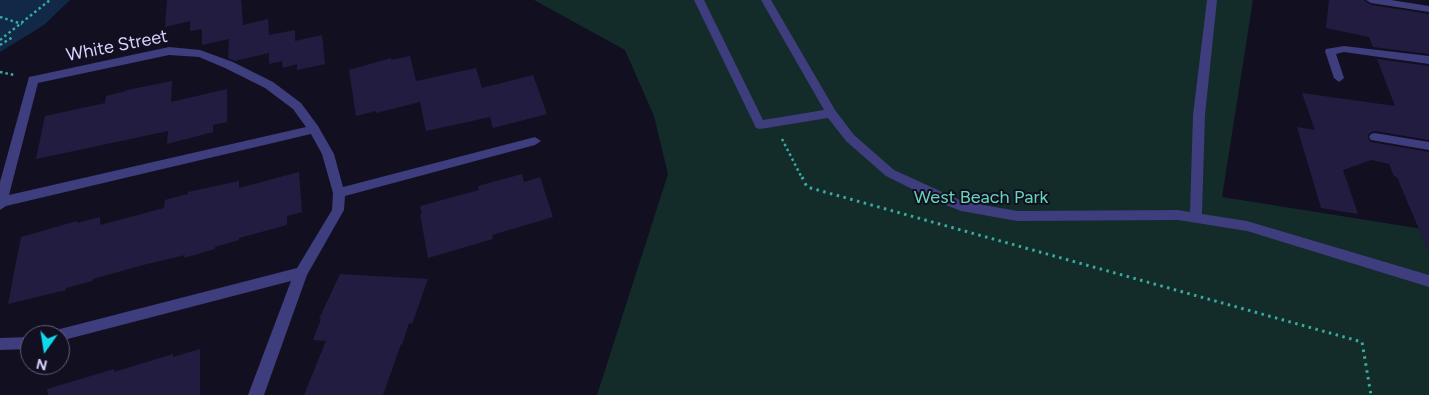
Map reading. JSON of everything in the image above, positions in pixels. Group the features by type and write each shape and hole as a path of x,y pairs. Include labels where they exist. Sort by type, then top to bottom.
{"street":[{"path":"699,0 760,125 831,113"},
{"path":"766,0 831,113 862,150 890,173 921,190 961,206 999,213 1036,217 1178,215 1247,226 1429,281"},
{"path":"1196,218 1199,115 1212,0"},
{"path":"1371,0 1429,10"},
{"path":"1339,78 1330,51 1344,48 1429,60"},
{"name":"White Street","path":"0,204 33,80 169,51 200,54 269,85 297,106 314,128 328,154 339,193 338,210 301,273 256,395"},
{"path":"0,204 314,128"},
{"path":"1376,137 1429,146"},
{"path":"339,193 535,141"},
{"path":"70,332 301,273"},
{"path":"0,344 20,343"}],"path":[{"path":"0,40 50,0"},
{"path":"0,17 22,24"},
{"path":"0,45 13,37 6,35"},
{"path":"773,123 807,187 1362,342 1371,395"}],"green space":[{"name":"West Beach Park","path":"534,0 1253,0 1222,197 1429,230 1429,395 597,395 668,174 654,116 625,50"}],"water":[{"path":"0,0 70,0 44,25 0,52"}],"building":[{"path":"167,0 241,0 243,25 268,19 269,35 295,30 295,41 322,35 325,64 297,70 297,64 283,68 282,61 269,64 269,53 235,61 228,58 229,39 202,45 202,29 190,31 190,21 165,27"},
{"path":"1329,0 1364,0 1371,5 1429,14 1429,54 1373,47 1369,37 1326,28"},
{"path":"410,56 416,81 476,68 482,88 533,75 547,114 493,128 490,117 426,131 420,102 356,116 349,70 391,58 391,60"},
{"path":"1377,59 1429,66 1429,140 1375,131 1367,136 1371,142 1429,152 1429,253 1397,177 1394,176 1389,164 1371,160 1343,170 1358,214 1321,208 1297,127 1315,130 1302,93 1395,106"},
{"path":"172,81 171,102 227,89 227,122 213,125 213,132 167,144 168,131 36,159 45,116 105,103 106,96"},
{"path":"299,172 302,212 287,216 287,225 239,238 239,240 215,247 215,249 184,258 185,255 143,265 93,279 92,281 66,288 66,290 8,304 21,237 77,221 77,223 100,217 100,225 164,208 165,200 188,194 188,192 239,181 239,188"},
{"path":"522,174 524,182 540,177 553,217 492,235 493,239 428,258 420,206 479,190 478,186"},
{"path":"340,274 428,279 412,324 409,323 383,395 304,395 326,341 313,340 321,319 319,319"},
{"path":"200,349 200,395 48,395 47,389 114,369 114,372 173,354 173,357"}]}
